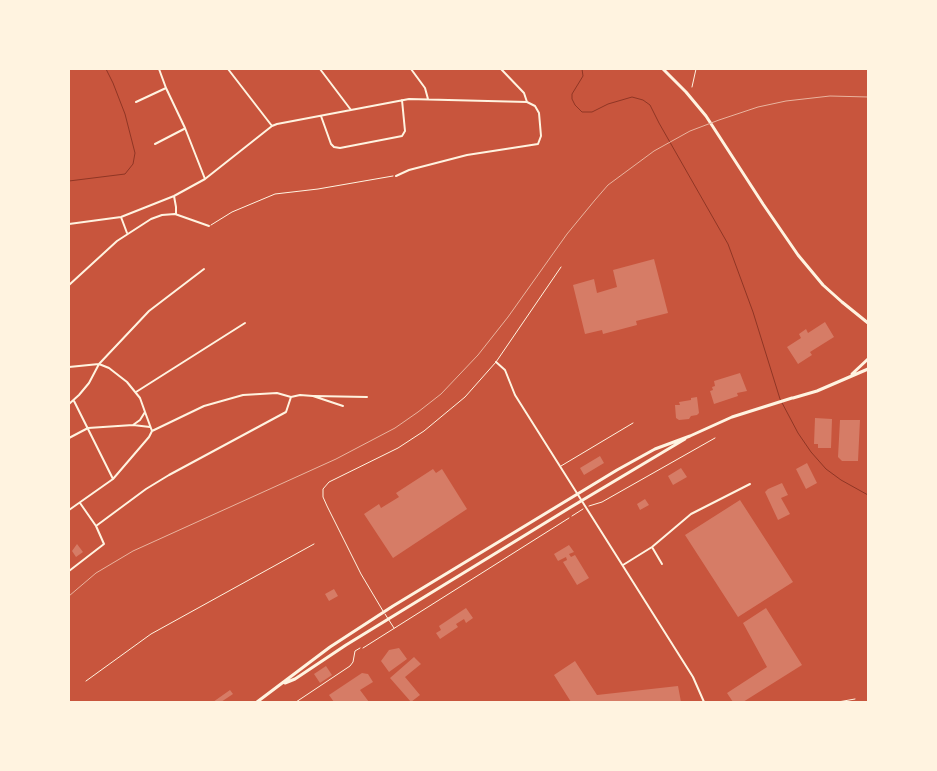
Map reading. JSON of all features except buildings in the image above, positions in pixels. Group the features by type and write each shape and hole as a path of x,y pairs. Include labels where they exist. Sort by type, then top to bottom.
{"main road":[{"path":"663,69 706,116 798,255 824,285 867,323"},
{"path":"849,377 868,359"},
{"path":"257,702 323,652 384,612 577,493 655,449 732,417 817,391 868,368"},
{"path":"281,685 295,679 388,619 690,436"}],"street":[{"path":"159,69 205,179"},
{"path":"228,69 272,126"},
{"path":"320,69 351,110"},
{"path":"411,69 425,88 428,99"},
{"path":"501,69 524,93 527,102"},
{"path":"136,102 166,88"},
{"path":"69,224 121,217 174,196 205,179 272,126 283,122 402,100 428,99 527,102 535,106 539,113 540,140 535,145 467,154 409,170 396,176"},
{"path":"321,116 331,144 334,147 340,148 402,136 405,131 402,100"},
{"path":"155,144 185,128"},
{"path":"174,196 176,214"},
{"path":"69,285 102,252 127,233 151,219 162,215 176,214 209,226"},
{"path":"121,217 127,233"},
{"path":"69,404 74,401 95,374 99,364 149,311 204,269"},
{"path":"136,392 245,323"},
{"path":"496,362 505,370 515,395 693,677 704,702"},
{"path":"69,367 105,365 120,376 136,392 152,429 149,437 113,479 69,510"},
{"path":"69,438 88,428 133,425 152,429 204,406 227,399 263,393 291,396 367,397"},
{"path":"96,526 162,480 197,459 286,412 291,396"},
{"path":"313,396 343,406"},
{"path":"74,401 113,479"},
{"path":"133,425 140,420 144,412"},
{"path":"623,565 652,547 691,514 750,484"},
{"path":"69,571 104,544 96,526 80,503"},
{"path":"652,547 662,564"}],"lane":[{"path":"394,628 361,574 323,497 323,489 329,482 384,456 424,431 465,397 496,362 561,266"},
{"path":"560,466 633,423"},
{"path":"363,648 569,518"},
{"path":"838,702 855,699"}],"path":[{"path":"692,87 696,69"},
{"path":"209,226 232,212 275,194 318,190 396,176"},
{"path":"594,504 602,502 715,438"},
{"path":"569,518 579,512"},
{"path":"86,681 151,634 314,544"},
{"path":"296,702 350,666 353,662 355,651 363,648"}],"waterway":[{"path":"69,181 125,174 133,164 135,153 125,114 106,69"},
{"path":"582,69 583,76 572,94 575,105 582,112 592,112 608,104 632,97 643,100 650,105 728,244 753,312 780,399 798,433 826,469 868,495"}],"railway":[{"path":"69,596 96,573 133,551 336,459 395,428 418,412 441,394 478,355 508,317 567,234 608,185 654,151 690,131 758,107 786,101 830,96 868,97"}]}
